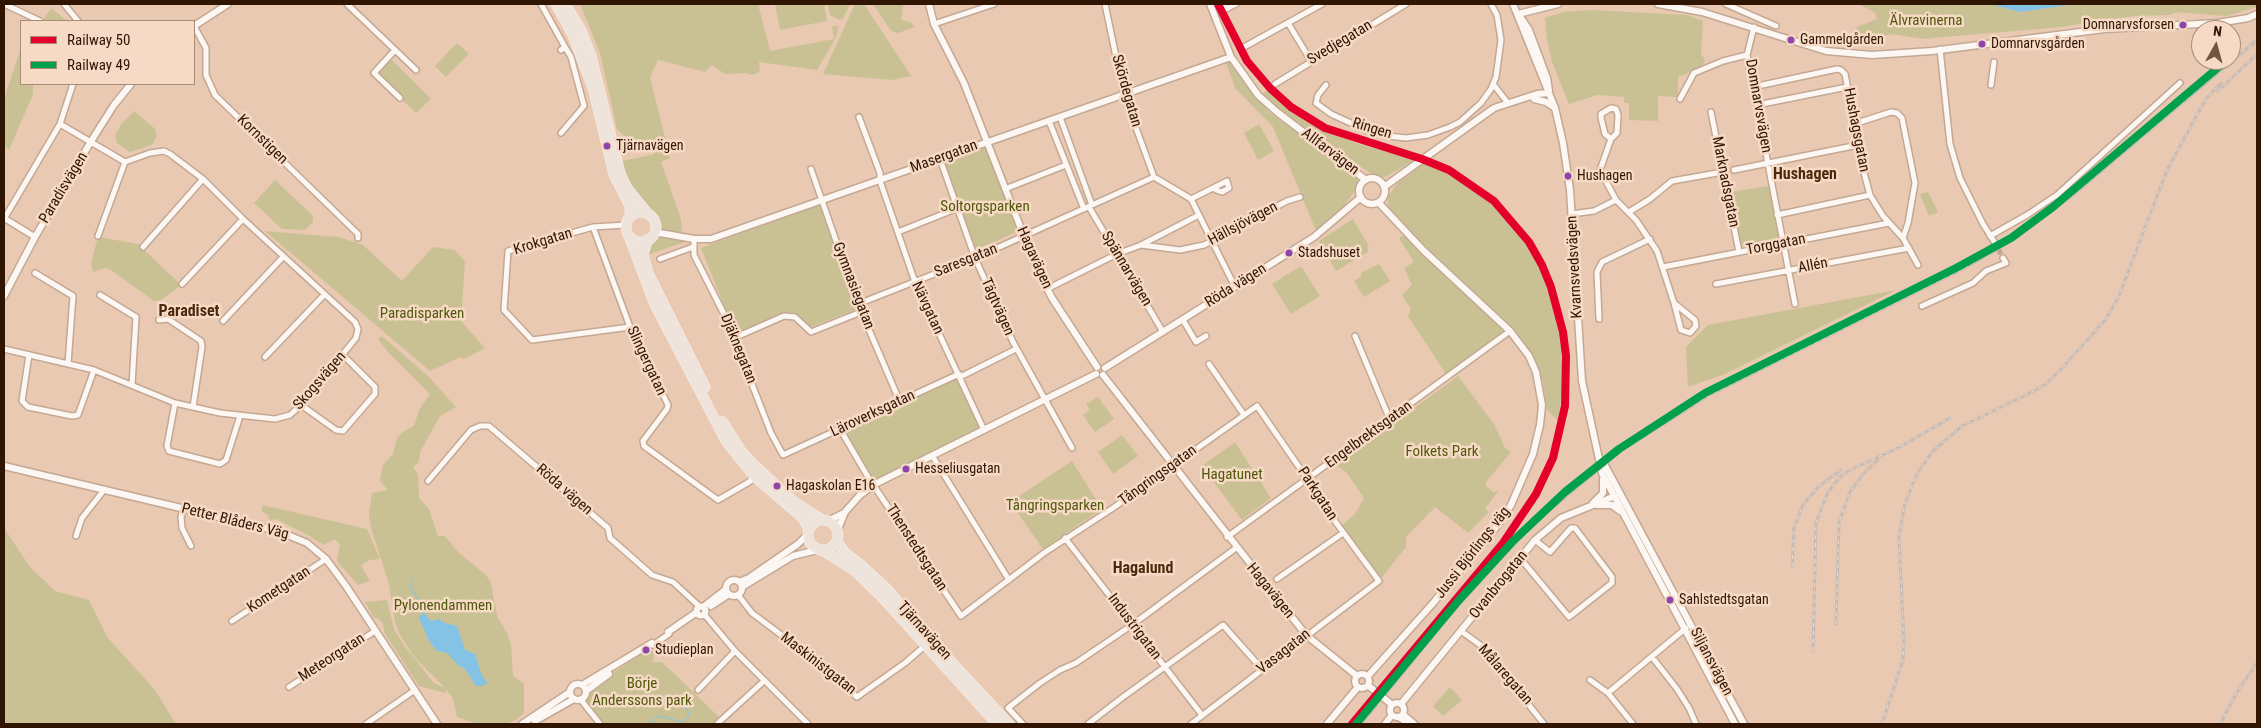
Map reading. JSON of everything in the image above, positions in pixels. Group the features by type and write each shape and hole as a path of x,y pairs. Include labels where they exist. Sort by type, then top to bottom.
{"highway":[{"path":"556,4 572,34 593,88 616,183 630,206 629,236 655,305 726,440 755,477 802,518 810,543 820,550 832,547 837,536 825,521 794,502 741,451 727,430 652,284 644,254 648,240 654,232 654,220 627,188 620,173 591,56 580,30 565,4"},
{"path":"628,221 640,212 648,214"},
{"path":"629,236 636,241 648,240"},
{"path":"808,532 814,523 825,521"},
{"name":"Tjärnavägen","path":"837,536 845,553 888,590 928,643 997,724"},
{"name":"Tjärnavägen","path":"820,550 854,570 1008,724"}],"street":[{"path":"64,4 77,20"},
{"path":"195,25 228,4"},
{"path":"347,4 416,70"},
{"path":"541,4 563,48 570,57 584,106 561,133"},
{"name":"Hagavägen","path":"929,4 934,24 964,83 986,142 1047,289 1099,372 1306,635 1357,676"},
{"path":"934,24 994,4"},
{"name":"Skördegatan","path":"1105,4 1124,95 1154,178"},
{"name":"Allfarvägen","path":"1210,4 1231,57 1258,95 1277,112 1366,180"},
{"path":"1224,4 1226,9 1236,4"},
{"path":"1244,47 1322,4"},
{"name":"Svedjegatan","path":"1275,84 1406,4"},
{"name":"Ringen","path":"1326,85 1318,95 1316,103 1331,114 1366,130 1388,136 1406,138 1433,134 1460,122 1481,103 1493,84 1500,55 1501,40 1497,15 1491,4"},
{"name":"Kvarnsvedsvägen","path":"1513,4 1542,80 1555,108 1566,159 1572,214 1582,381 1602,473 1616,495"},
{"path":"1518,14 1558,4"},
{"path":"1658,4 1702,12 1826,51 1872,55 1940,49 2104,29 2218,23 2248,18 2257,14"},
{"path":"1726,4 1776,26"},
{"path":"4,6 38,20"},
{"name":"Kvarnsvedsvägen","path":"1518,14 1529,30 1547,78 1549,93"},
{"path":"1288,23 1311,61"},
{"name":"Domnarvsvägen","path":"1754,27 1747,55 1776,215 1795,304"},
{"name":"Kornstigen","path":"195,28 206,48 206,75 215,95 358,234 358,238"},
{"path":"1940,49 1950,144 1960,178 1995,243"},
{"path":"395,50 374,73 400,98"},
{"path":"1680,99 1694,73 1723,61 1747,55"},
{"name":"Masergatan","path":"654,232 694,239 711,239 1231,57"},
{"path":"1991,85 1994,62"},
{"name":"Hushagsgatan","path":"1753,87 1837,69 1842,70 1845,74 1858,145 1870,195 1889,223 1903,238 1918,265"},
{"path":"1535,96 1542,84 1542,80"},
{"path":"1990,236 2027,216 2057,195 2180,83"},
{"path":"1493,84 1508,103"},
{"path":"34,237 4,219 60,124 73,85"},
{"name":"Paradisvägen","path":"4,296 34,237 90,142 114,105 130,85"},
{"path":"1757,105 1847,87"},
{"path":"1384,187 1480,117 1508,103 1549,93"},
{"path":"1535,96 1555,108"},
{"path":"1611,138 1605,134 1601,118 1601,114 1611,108 1616,109 1618,115 1617,133 1611,138 1600,170 1616,200 1628,212 1657,250 1681,330 1690,333 1696,326 1695,320 1674,303"},
{"name":"Marknadsgatan","path":"1711,112 1739,252"},
{"path":"1854,124 1891,112 1898,113 1902,118 1915,183 1908,223 1903,238"},
{"name":"Nävgatan","path":"859,117 880,174 880,181 914,282 984,430"},
{"name":"Spännarvägen","path":"1060,117 1088,207"},
{"name":"Spännarvägen","path":"1049,120 1066,165 1088,207 1163,332"},
{"path":"60,124 125,162 98,236"},
{"path":"1734,170 1858,145"},
{"name":"Skogsvägen","path":"4,349 94,370 175,403 240,416 275,420 290,415 301,406 356,338 358,329 355,322 283,257 203,179 175,156 164,151 150,153 125,162"},
{"name":"Tägtvägen","path":"940,159 975,258 1016,349 1072,448"},
{"path":"1005,189 1066,165"},
{"name":"Gymnasiegatan","path":"811,169 861,312 900,402"},
{"path":"1628,212 1650,199 1672,181 1723,172"},
{"path":"1154,178 1190,199 1235,287"},
{"name":"Saresgatan","path":"858,304 975,258 1154,178"},
{"path":"143,247 203,179"},
{"path":"1366,180 1378,180 1384,187 1385,192 1379,203 1372,204 1364,201 1361,196 1360,188 1366,180"},
{"path":"1190,199 1214,188"},
{"name":"Torggatan","path":"1776,215 1870,195"},
{"name":"Röda vägen","path":"1099,372 1314,237 1361,196"},
{"name":"Hällsjövägen","path":"1047,289 1117,254 1141,245 1180,250 1191,249 1212,241 1287,201 1300,197"},
{"path":"1572,214 1594,211 1616,200"},
{"name":"Jussi Björlings väg","path":"1368,676 1434,602 1497,526 1511,505 1529,464 1540,425 1540,391 1536,372 1529,356 1510,331 1422,250 1379,203"},
{"path":"898,232 958,208"},
{"path":"1141,245 1199,215"},
{"path":"182,284 243,219"},
{"name":"Krokgatan","path":"628,221 593,227 508,251 504,310 532,340 630,327"},
{"name":"Torggatan","path":"1663,267 1889,223"},
{"name":"Slingergatan","path":"593,227 630,327 668,405 644,441 644,446 718,500 750,482 755,477"},
{"name":"Djäknegatan","path":"694,239 694,255 734,338 780,451 783,455 787,454"},
{"path":"1598,319 1597,278 1602,262 1650,239"},
{"path":"660,259 693,248"},
{"name":"Allén","path":"1716,284 1909,248"},
{"path":"223,321 283,257"},
{"path":"1922,306 1973,283 1986,271 2006,263 2003,258"},
{"path":"35,273 73,296 68,364"},
{"path":"100,295 136,317 132,385"},
{"path":"265,357 324,295"},
{"path":"734,338 784,316 794,317 811,332 861,312"},
{"path":"159,320 168,319 201,341 202,347 193,407"},
{"path":"1183,320 1196,342 1206,336"},
{"name":"Engelbrektsgatan","path":"1227,537 1308,480 1510,331"},
{"path":"1356,336 1390,420"},
{"name":"Läroverksgatan","path":"787,454 1016,349"},
{"path":"29,355 22,401 28,407 72,416 78,414 94,370"},
{"path":"301,406 336,430 342,431 376,394 375,387 343,355"},
{"path":"1210,364 1244,415"},
{"path":"837,536 845,512 860,495 875,484 933,457 1099,372"},
{"path":"175,403 168,446 169,451 220,464 226,460 240,416"},
{"name":"Tångringsgatan","path":"960,616 1065,538 1173,466 1257,406"},
{"name":"Parkgatan","path":"1257,406 1308,480 1312,490 1379,581"},
{"name":"Röda vägen","path":"428,481 471,430 480,426 489,426 608,528 610,538 652,575 673,582 701,610"},
{"name":"Thenstedtsgatan","path":"840,429 868,477 875,484 960,616"},
{"name":"Kvarnsvedsvägen","path":"1595,442 1616,495"},
{"path":"933,457 1009,580"},
{"name":"Petter Blåders Väg","path":"4,466 291,535 307,543 326,559 346,586 437,724"},
{"path":"1590,506 1603,493 1602,473"},
{"path":"76,536 82,518 104,490"},
{"name":"Ovanbrogatan","path":"1401,704 1535,540 1561,518 1616,495"},
{"name":"Siljansvägen","path":"1616,495 1623,513 1744,724"},
{"name":"Siljansvägen","path":"1616,495 1688,626 1735,724"},
{"path":"1590,506 1612,505 1623,513"},
{"path":"184,509 180,521 192,546"},
{"path":"825,521 845,512"},
{"path":"1520,558 1569,617 1612,583 1612,577 1575,528 1571,528 1550,552 1535,540"},
{"path":"727,592 738,595 740,585 798,544 808,532"},
{"path":"1277,579 1343,533"},
{"name":"Industrigatan","path":"1065,538 1202,716"},
{"path":"1024,724 1008,708 1047,679 1076,663 1132,625 1236,548"},
{"path":"740,585 793,556 820,550"},
{"name":"Kometgatan","path":"232,621 326,559"},
{"path":"530,724 585,696 586,691 727,592 730,581 740,585"},
{"name":"Vasagatan","path":"1191,724 1379,581"},
{"name":"Maskinistgatan","path":"738,595 752,613 817,662 857,697 928,643"},
{"path":"701,610 764,681 808,724"},
{"path":"1088,724 1223,625 1262,669"},
{"path":"1608,693 1688,626"},
{"name":"Meteorgatan","path":"289,686 375,631"},
{"name":"Målaregatan","path":"1461,631 1483,646 1544,724"},
{"path":"522,724 570,692 574,685 582,685 652,644"},
{"path":"698,690 735,650"},
{"path":"1652,657 1677,689 1696,724"},
{"path":"1358,687 1355,683 1357,676 1364,674 1368,676 1369,686 1391,704 1401,704 1404,708 1398,716 1385,724"},
{"path":"1590,680 1608,693 1633,724"},
{"path":"717,724 764,681"},
{"path":"582,685 586,691"},
{"path":"1358,687 1369,686"},
{"path":"1327,724 1358,687"},
{"path":"366,724 415,690"},
{"path":"570,692 600,724"},
{"path":"1391,704 1390,711 1408,724"},
{"path":"1398,716 1415,724"}],"green space":[{"path":"580,4 758,4 770,51 834,39 832,26 839,26 835,39 817,70 759,62 760,72 752,75 746,73 725,74 712,65 705,72 658,60 650,77 670,158 661,162 681,219 682,236 688,241 650,254 645,252 658,226 654,215 624,175 623,161 654,154 654,149 637,151 633,137 624,136 617,129 600,53"},
{"path":"775,4 824,4 827,21 780,30"},
{"path":"828,4 850,4 844,17 840,20 830,15"},
{"path":"855,4 864,4 911,76 892,80 823,74"},
{"path":"873,4 903,4 901,20 910,22 915,27 898,33 891,31"},
{"name":"Älvravinerna","path":"1859,4 1989,4 2020,12 2076,4 2257,4 2257,7 2226,16 2176,12 2170,15 2135,16 2061,27 1926,39 1890,34 1854,45 1857,27 1877,19 1875,13"},
{"path":"51,8 66,20 43,20"},
{"path":"1592,10 1687,15 1703,21 1701,54 1705,60 1702,67 1678,77 1678,97 1658,96 1658,121 1629,120 1629,103 1624,103 1624,97 1597,95 1569,104 1552,62 1545,18 1563,12"},
{"path":"457,43 469,54 446,77 435,66"},
{"path":"20,51 20,85 33,85 33,94 9,150 4,146 4,99"},
{"path":"391,59 431,99 416,113 376,74"},
{"path":"1232,59 1245,83 1269,112 1334,159 1358,180 1356,189 1341,210 1317,233 1273,127 1235,88 1225,60"},
{"path":"1268,90 1289,110 1324,131 1356,143 1414,160 1387,176 1383,177 1370,173 1279,110 1262,94"},
{"path":"134,111 154,128 157,136 152,145 130,152 117,143 115,135 122,123"},
{"path":"1259,124 1274,151 1258,160 1244,133"},
{"name":"Soltorgsparken","path":"986,142 1021,230 973,251 940,159"},
{"path":"1423,164 1447,173 1492,204 1526,244 1539,266 1548,288 1560,333 1563,380 1558,421 1547,410 1543,382 1528,348 1504,320 1419,241 1388,206 1388,196 1398,183"},
{"path":"275,180 313,216 313,222 305,230 282,229 254,203"},
{"path":"1769,186 1779,237 1774,242 1746,247 1740,244 1730,192"},
{"path":"1928,192 1938,212 1929,216 1920,194"},
{"path":"822,204 859,308 808,328 792,315 736,336 701,248"},
{"path":"1353,219 1369,246 1367,248 1369,251 1336,271 1319,241"},
{"name":"Paradisparken","path":"265,231 339,237 363,245 402,281 433,247 455,250 465,262 461,321 485,348 464,359 461,357 430,371"},
{"path":"1405,235 1499,321 1503,330 1499,336 1446,374 1408,316 1411,309 1402,295 1412,285 1404,268 1414,262 1400,240 1400,237"},
{"path":"98,237 138,244 181,285 161,300 154,301 111,270 105,268 93,272 91,263"},
{"path":"1379,264 1390,281 1364,297 1354,281 1362,276 1361,273"},
{"path":"1301,266 1320,296 1291,314 1272,284"},
{"path":"1896,290 1725,374 1688,387 1686,347 1708,325"},
{"name":"Pylonendammen","path":"382,336 428,376 456,407 440,416 420,452 419,462 413,467 418,474 419,498 429,509 438,536 445,536 459,553 486,575 491,583 497,616 507,633 511,645 513,676 524,684 524,713 516,720 506,724 478,724 457,717 453,699 446,689 446,693 419,686 385,634 383,624 379,619 373,617 365,602 387,600 394,629 403,644 434,683 445,688 414,657 399,633 395,622 389,584 371,528 369,514 372,493 388,490 380,481 383,465 393,454 397,438 414,426 419,410 430,394 388,352 378,339"},
{"path":"959,374 984,430 875,484 840,429"},
{"name":"Folkets Park","path":"1458,376 1494,424 1505,448 1511,452 1486,482 1486,486 1493,492 1498,491 1485,509 1489,512 1468,533 1435,507 1406,537 1406,547 1379,581 1339,528 1355,514 1364,498 1346,472 1336,465"},
{"path":"1098,397 1114,419 1095,432 1083,415 1090,410 1086,404"},
{"path":"1122,435 1138,456 1113,474 1098,452"},
{"name":"Hagatunet","path":"1235,442 1271,498 1242,520 1202,466"},
{"name":"Tångringsparken","path":"1072,461 1102,509 1043,549 1010,502"},
{"path":"262,505 367,529 380,559 369,560 361,566 370,581 358,585 337,561 340,545 335,539 323,545 276,519 270,520 267,514 262,512"},
{"path":"4,528 30,567 55,591 89,600 108,638 155,690 176,724 4,724"},
{"name":"Börje Anderssons park","path":"650,648 655,654 652,662 662,662 722,720 717,724 603,724 581,700 585,696 586,691"},
{"path":"1450,687 1462,700 1443,716 1433,706"}],"water":[{"path":"1989,4 2076,4 2020,12"},
{"name":"Pylonendammen","path":"423,612 431,621 439,619 445,623 457,626 465,650 475,654 482,676 488,683 476,686 465,669 459,666 447,653 437,651 429,641 419,618"}],"waterway":[{"path":"412,579 410,587 421,603 423,612"},
{"path":"647,724 659,716 682,722 689,715 686,707 664,696"}],"tunnel":[{"path":"1995,243 2003,258"}],"railway":[{"path":"1361,724 1451,614 1506,553 1542,516 1621,451 1708,396 1965,268 2016,238 2074,194 2257,40"},
{"path":"2218,91 2257,54"},
{"path":"1882,724 1903,660 1904,643 1899,537 1905,503 1918,472 1933,451 1962,426 2046,384 2106,319 2119,296 2167,170 2207,98 2221,83"},
{"path":"1813,651 1816,523 1827,494 1839,478 1850,470 1900,447 1950,418"},
{"path":"1836,624 1839,522 1850,492 1863,474 1878,460"},
{"path":"1792,567 1794,528 1803,505 1818,487 1841,470"},
{"path":"2220,724 2237,692 2257,663"}],"rail line":[{"name":"50","path":"1218,4 1247,61 1270,88 1291,107 1325,128 1422,159 1449,170 1494,201 1529,242 1542,265 1551,287 1563,332 1566,356 1565,406 1553,458 1536,494 1503,543 1352,724"},
{"name":"49","path":"1356,724 1459,600 1514,540 1565,492 1619,449 1705,393 1956,268 2011,238 2053,207 2215,70"}],"place":[{"name":"Domnarvsforsen","path":"2183,25"},
{"name":"Gammelgården","path":"1791,40"},
{"name":"Domnarvsgården","path":"1982,44"},
{"name":"Tjärnavägen","path":"607,146"},
{"name":"Hushagen","path":"1568,176"},
{"name":"Stadshuset","path":"1289,253"},
{"name":"Hesseliusgatan","path":"906,469"},
{"name":"Hagaskolan E16","path":"777,486"},
{"name":"Sahlstedtsgatan","path":"1670,600"},
{"name":"Studieplan","path":"646,650"}],"district":[{"name":"Hushagen","path":"1805,175"},
{"name":"Paradiset","path":"189,312"},
{"name":"Hagalund","path":"1143,569"}]}
